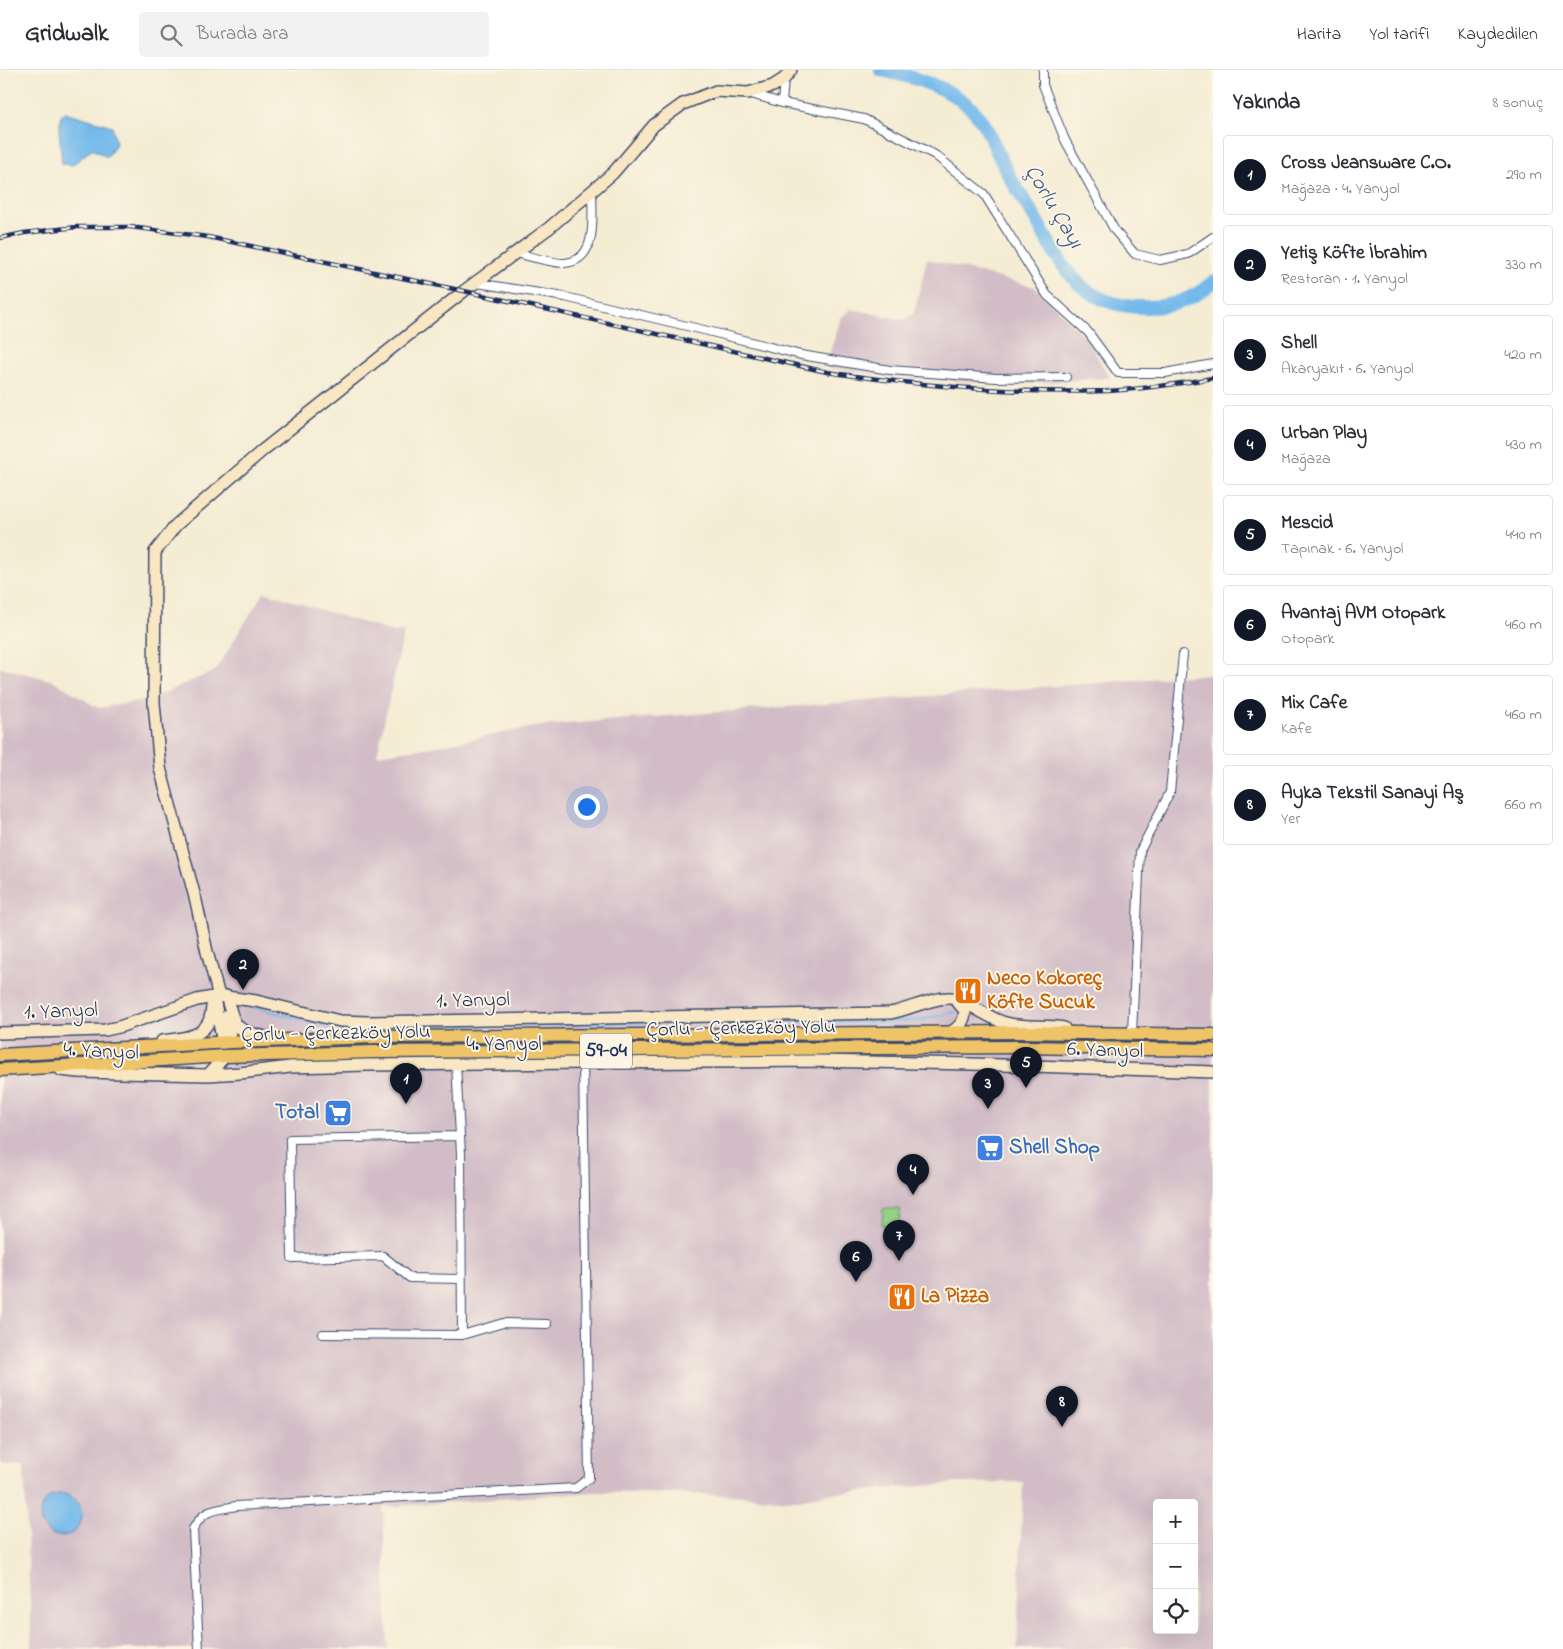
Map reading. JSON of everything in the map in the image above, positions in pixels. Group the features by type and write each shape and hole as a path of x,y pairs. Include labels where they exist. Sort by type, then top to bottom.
{"main road":[{"path":"208,1075 225,1056 227,1043 220,996 208,960 196,901 160,768 154,703 155,552 176,525 263,450 464,291 549,228 613,173 654,125 683,104 716,91 748,93 774,86 788,74"},
{"path":"220,996 242,1031 283,1041"},
{"path":"143,1048 161,1042 187,1038 200,1032 208,1022 220,996"},
{"name":"1. Yanyol","path":"0,1034 105,1030 119,1027 196,1000 220,996 256,1001 340,1021 368,1022 890,1013 903,1011 936,1000 953,998"},
{"path":"950,1034 960,1025 965,1016 963,1006 953,998"},
{"path":"953,998 994,1019 1006,1023 1024,1026 1057,1027 1090,1034"},
{"name":"Çorlu - Çerkezköy Yolu","path":"0,1055 375,1037 1017,1032 1213,1036"},
{"name":"Çorlu - Çerkezköy Yolu","path":"0,1070 225,1056 375,1052 1017,1047 1213,1050"},
{"path":"828,1049 905,1062"},
{"path":"250,1056 275,1066 290,1067"},
{"name":"4. Yanyol","path":"45,1068 78,1072 208,1075 290,1067 815,1061 905,1062"},
{"name":"6. Yanyol","path":"905,1062 1213,1072"}],"street":[{"path":"1043,70 1043,85 1065,140 1114,231 1134,254 1160,260 1188,254 1213,237"},
{"path":"782,103 788,74"},
{"path":"748,93 782,103 864,119 935,155 984,194 1047,294 1088,332 1118,373 1165,373 1213,364"},
{"path":"516,253 565,263 579,259 590,244 592,191"},
{"path":"477,283 565,297 801,355 890,370 996,378 1066,377"},
{"path":"1132,1034 1140,851 1170,792 1183,654"},
{"path":"199,1649 193,1529 200,1517 208,1512 241,1506 576,1488 589,1478 583,1063"},
{"path":"456,1064 460,1136 462,1334"},
{"path":"460,1136 290,1139 292,1258 383,1256 410,1278 461,1279"},
{"path":"323,1334 462,1334 503,1323 547,1324"}],"shaded area":[{"path":"927,259 1035,287 1087,339 1110,378 1015,384 891,376 828,368 829,355 841,318 851,309 905,320 914,313"},
{"path":"264,592 393,632 404,631 377,755 432,747 539,726 1213,674 1213,1649 1017,1649 1023,1482 957,1483 827,1494 792,1500 730,1495 595,1492 383,1507 388,1649 32,1649 24,1466 0,1464 0,667 54,681 98,708 147,700 215,671"}],"green space":[{"path":"883,1209 900,1209 899,1226 882,1225"}],"water":[{"path":"65,112 112,126 116,144 107,157 92,149 72,165 62,164 59,130 61,115"},
{"path":"57,1494 65,1494 76,1500 82,1515 76,1530 65,1536 57,1536 46,1530 40,1519 40,1511 46,1500"}],"waterway":[{"name":"Çorlu Çayı","path":"881,70 906,76 943,89 974,111 987,130 1009,177 1052,249 1062,264 1087,290 1102,299 1120,305 1153,307 1180,302 1197,294 1213,282"},
{"path":"253,1007 340,1028 364,1027"},
{"path":"672,1022 886,1022 921,1020 954,1012"},
{"path":"389,1027 666,1022"}],"railway":[{"path":"0,238 24,233 77,227 130,227 208,237 464,291 827,372 896,381 966,388 1072,392 1133,389 1213,378"}],"place":[{"name":"Yetiş Köfte İbrahim","path":"243,990"},
{"name":"Neco Kokoreç Köfte Sucuk","path":"968,991"},
{"name":"Mescid","path":"1026,1088"},
{"name":"Cross Jeansware C.O.","path":"406,1104"},
{"name":"Shell","path":"988,1109"},
{"name":"Total","path":"338,1113"},
{"name":"Shell Shop","path":"990,1148"},
{"name":"Urban Play","path":"913,1195"},
{"name":"Mix Cafe","path":"899,1261"},
{"name":"Avantaj AVM Otopark","path":"856,1282"},
{"name":"La Pizza","path":"902,1297"},
{"name":"Ayka Tekstil Sanayi Aş","path":"1062,1427"}]}
